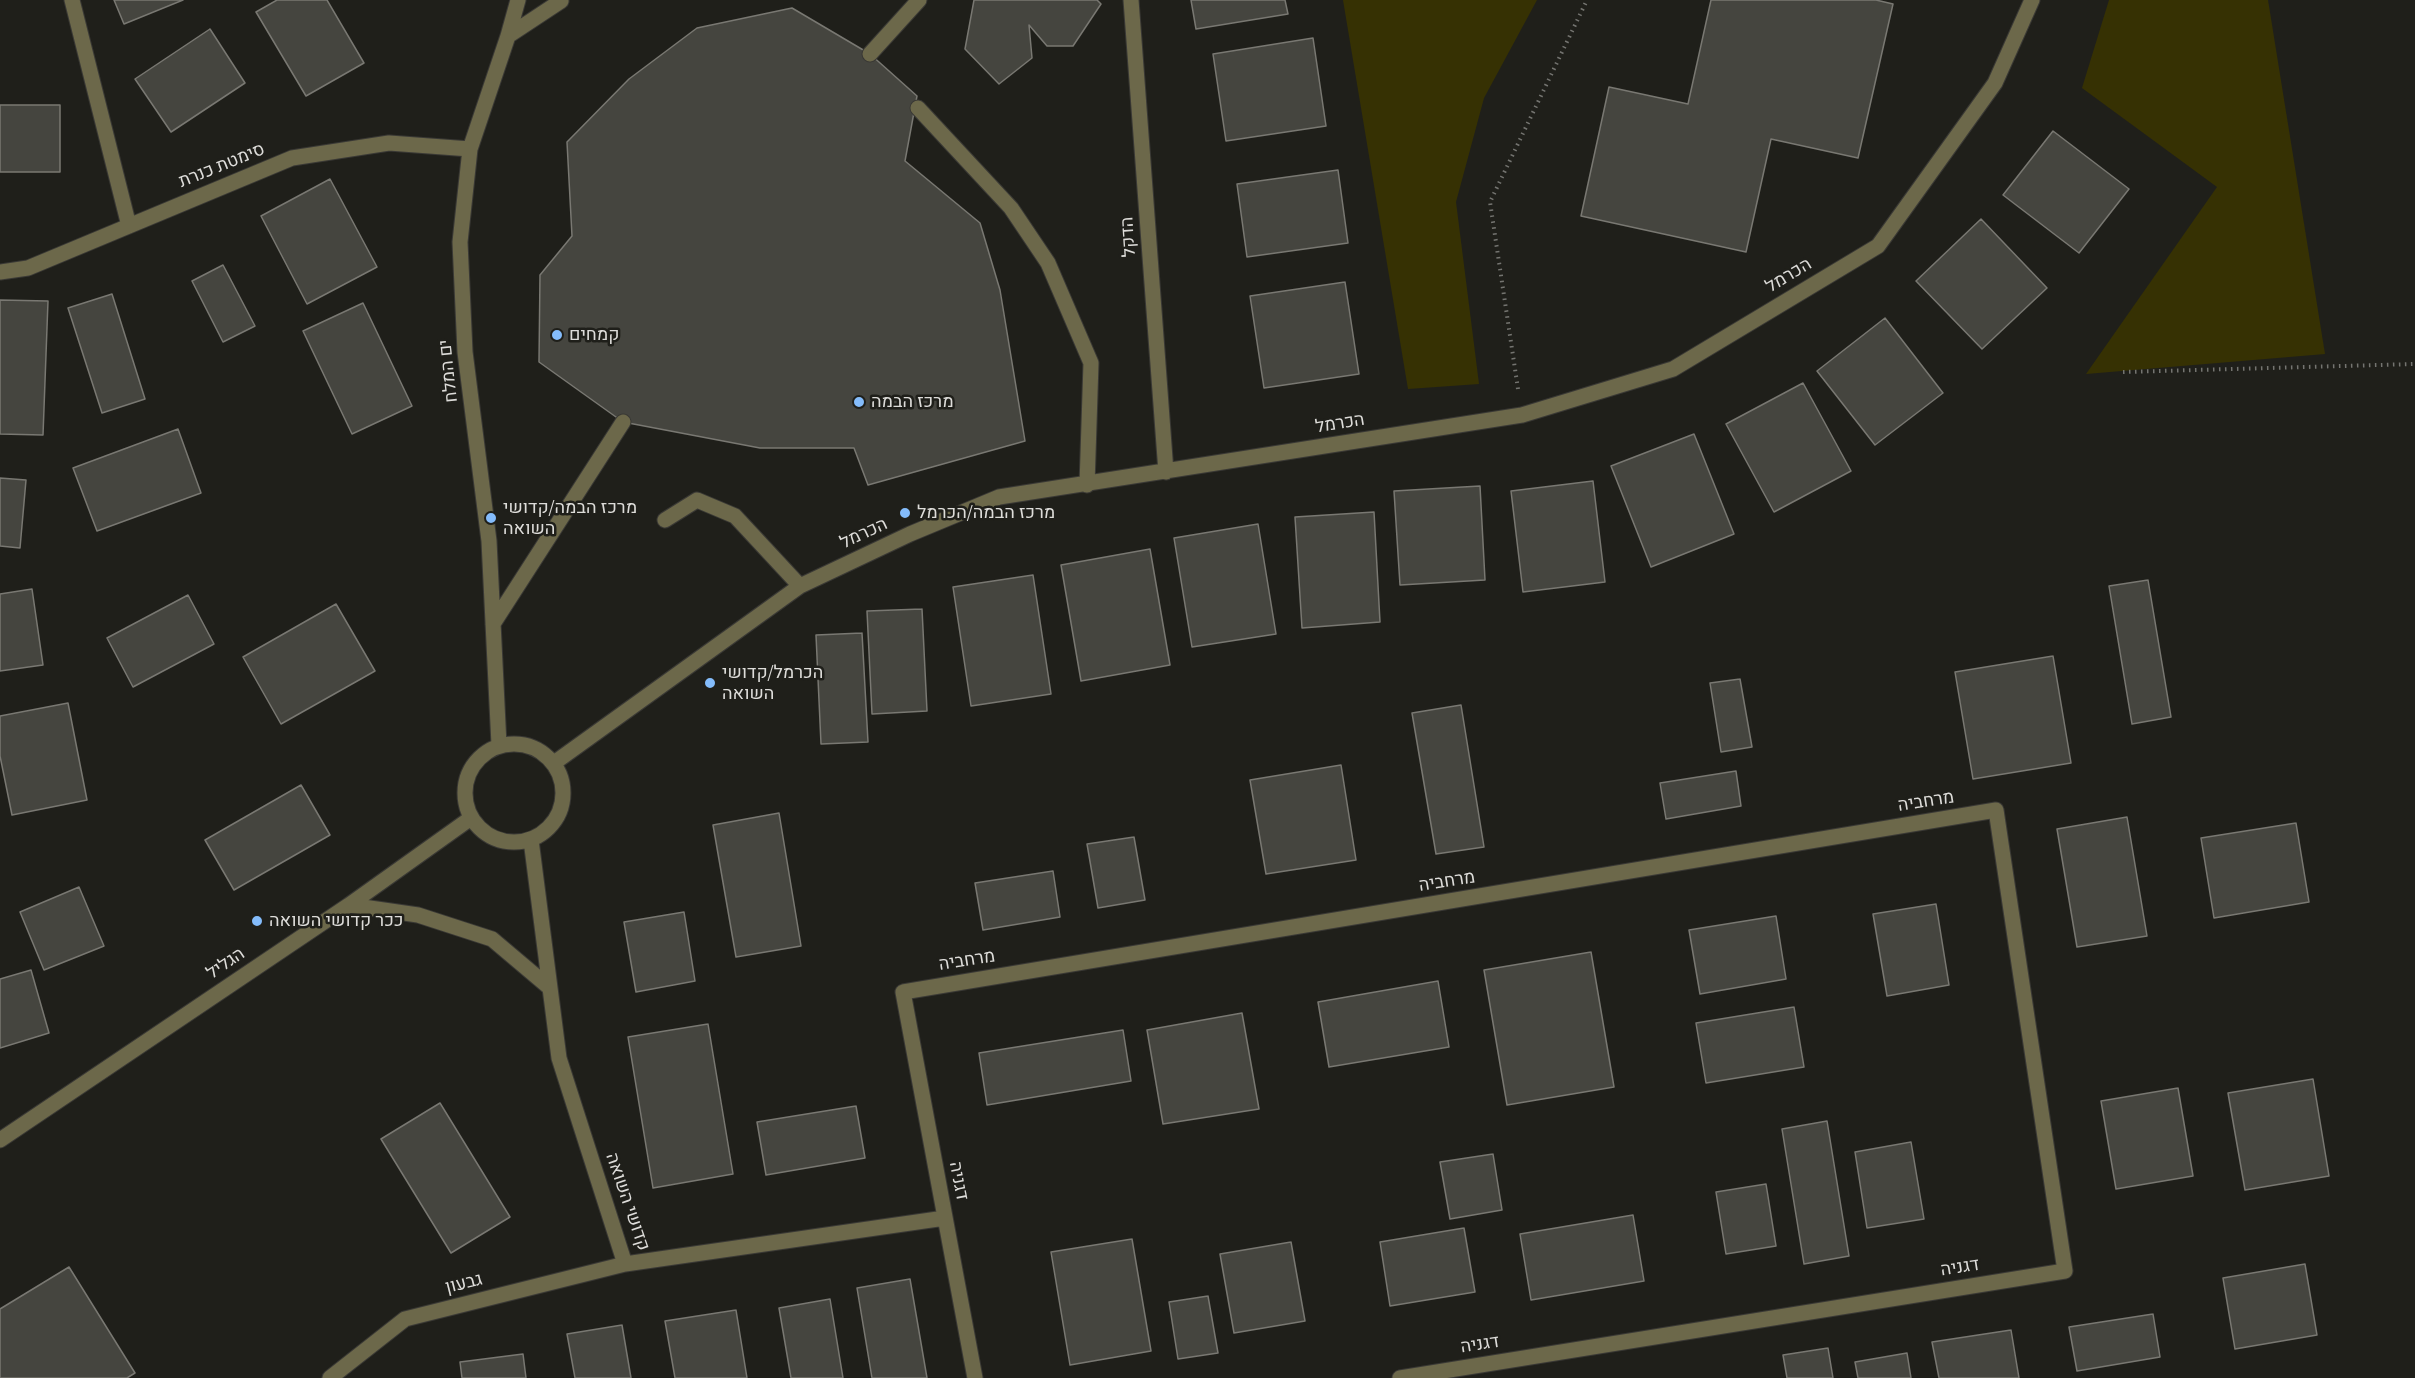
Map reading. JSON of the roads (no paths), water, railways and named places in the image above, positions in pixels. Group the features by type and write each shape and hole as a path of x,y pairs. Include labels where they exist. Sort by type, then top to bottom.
{"street":[{"path":"72,0 129,226"},
{"name":"ים המלח","path":"499,746 489,541 465,352 460,242 470,149 518,0"},
{"path":"870,54 919,0"},
{"name":"הדקל","path":"1131,0 1166,472"},
{"name":"הכרמל","path":"554,763 800,586 910,534 999,497 1522,415 1672,369 1878,246 1995,83 2032,0"},
{"path":"508,36 561,1"},
{"path":"918,108 1011,208 1048,263 1090,363 1087,484"},
{"name":"סימטת כנרת","path":"0,272 28,268 292,158 389,143 470,149"},
{"path":"493,624 623,422"},
{"path":"665,520 697,500 735,516 800,586"},
{"path":"525,744 541,751 554,763 563,785 563,802 557,818 546,831 531,840 514,843 497,840 482,831 471,818 464,799 465,782 471,766 483,753 499,746 525,744"},
{"name":"מרחביה","path":"903,992 1996,810"},
{"name":"דגניה","path":"1400,1378 2065,1271 1996,810"},
{"name":"הגליל","path":"0,1140 349,905 471,818"},
{"name":"קדושי השואה","path":"531,840 559,1058 625,1264 945,1218"},
{"path":"349,905 418,915 492,939 550,988"},
{"name":"דגניה","path":"903,992 975,1378"},
{"name":"גבעון","path":"330,1378 405,1319 625,1264"}],"place":[{"name":"קמחים","path":"557,335"},
{"name":"מרכז הבמה","path":"859,402"},
{"name":"מרכז הבמה/הכרמל","path":"905,513"},
{"name":"מרכז הבמה/קדושי השואה","path":"491,518"},
{"name":"הכרמל/קדושי השואה","path":"710,683"},
{"name":"ככר קדושי השואה","path":"257,921"}]}
